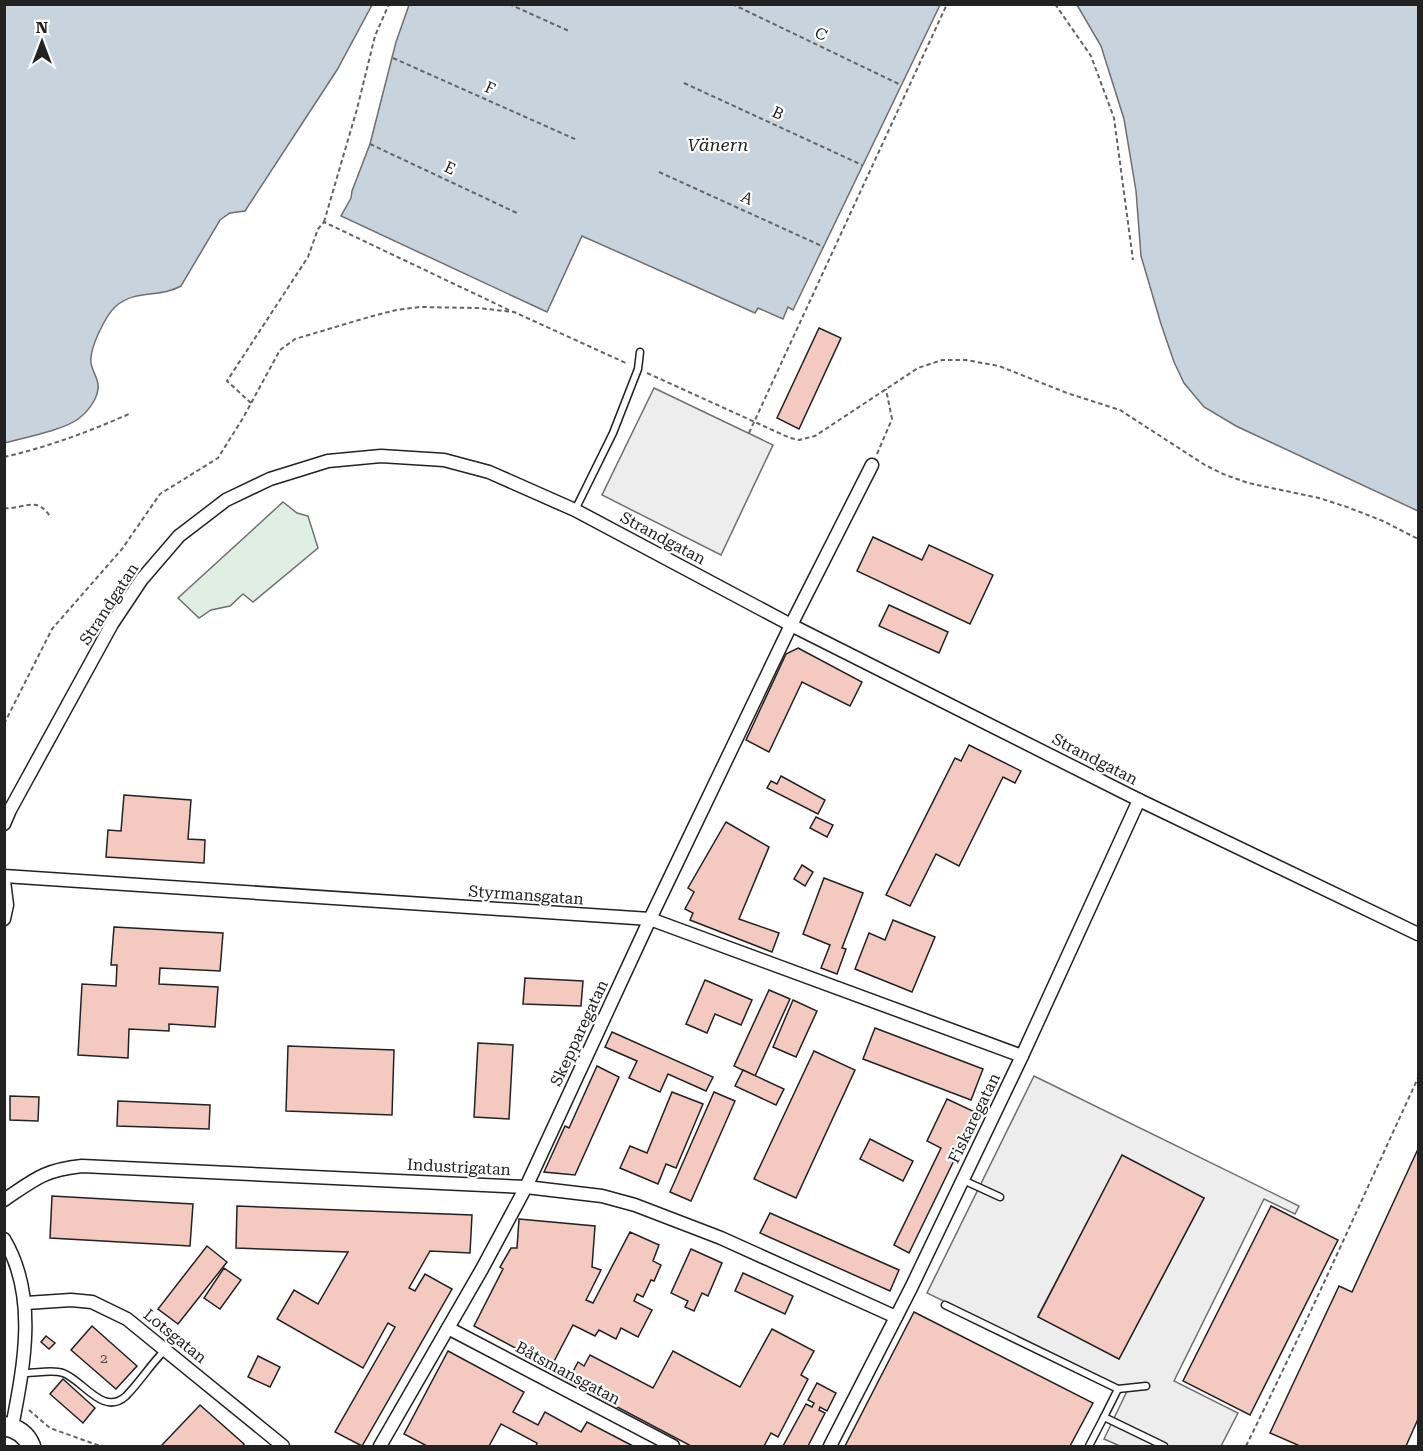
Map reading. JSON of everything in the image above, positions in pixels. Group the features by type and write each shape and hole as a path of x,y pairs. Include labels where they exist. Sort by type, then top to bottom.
{"main road":[{"path":"8,1426 25,1435 31,1446"}],"street":[{"name":"Strandgatan","path":"4,824 112,624 142,579 179,536 226,500 270,479 328,461 381,456 444,460 489,472 575,510 791,625 1139,800 1419,934"},
{"name":"Skepparegatan","path":"380,1446 526,1187 791,625 872,465"},
{"name":"Fiskaregatan","path":"830,1446 896,1317 1023,1056 1139,800"},
{"name":"Styrmansgatan","path":"4,879 650,920 1023,1056"},
{"path":"4,879 8,905 4,919"},
{"name":"Industrigatan","path":"4,1200 41,1175 59,1168 82,1166 526,1187 602,1196 635,1205 721,1238 896,1317"},
{"path":"4,1239 16,1260 26,1304 21,1374 16,1406 8,1426"},
{"name":"Lotsgatan","path":"26,1304 71,1300 92,1302 127,1319 283,1446"},
{"name":"Båtsmansgatan","path":"448,1328 673,1446"}],"lane":[{"path":"575,510 613,433 638,369 639,351"},
{"path":"963,1180 1000,1197"},
{"path":"945,1305 1118,1389 1146,1386"},
{"path":"21,1374 60,1372 68,1375 90,1394 105,1402 116,1402 126,1396 165,1350"},
{"path":"1089,1446 1118,1389"},
{"path":"1104,1417 1164,1446"}],"path":[{"path":"251,403 227,381 308,257 318,229 324,222 357,109 375,36 389,4"},
{"path":"509,4 569,31"},
{"name":"C","path":"732,4 901,85"},
{"path":"749,434 947,4"},
{"path":"1055,4 1091,56 1114,118 1133,260"},
{"name":"F","path":"393,58 577,140"},
{"name":"B","path":"684,83 862,165"},
{"name":"E","path":"370,144 519,214"},
{"name":"A","path":"659,172 825,247"},
{"path":"324,222 513,312 790,438 808,439 815,436 918,368 942,360 966,360 999,366 1120,410 1205,465 1223,474 1248,483 1319,498 1347,507 1383,521 1419,539"},
{"path":"4,724 52,629 122,549 160,494 218,458 280,350 295,339 369,316 420,307 477,308 513,312"},
{"path":"872,465 892,419 886,389"},
{"path":"4,457 82,434 129,414"},
{"path":"5,509 34,504 46,509 51,518"},
{"path":"1246,1446 1292,1353 1419,1078"},
{"path":"16,1406 31,1410 50,1428 100,1446"}],"green space":[{"path":"283,502 297,513 308,516 318,548 253,602 243,594 230,606 211,610 199,618 178,598"}],"shaded area":[{"path":"654,388 773,445 721,555 602,495"},
{"path":"1034,1076 1299,1206 1295,1214 1264,1199 1174,1381 1238,1413 1221,1446 1120,1446 1104,1439 1127,1391 927,1293","holes":["1122,1156 1204,1198 1119,1359 1038,1316"]}],"water":[{"name":"Vänern","path":"409,4 940,5 793,310 788,307 783,319 758,308 755,313 582,236 547,312 341,216 351,198 370,144 396,42"},
{"path":"4,5 372,5 337,70 245,211 230,213 220,220 181,286 165,292 132,297 116,306 108,317 99,332 91,357 98,391 94,402 86,412 63,427 5,443"},
{"path":"1077,5 1418,5 1418,511 1236,426 1204,407 1184,383 1161,324 1141,256 1136,191 1124,119 1101,46"}],"building":[{"path":"819,328 841,338 799,429 777,418"},
{"path":"873,537 922,560 929,545 993,575 970,624 857,571"},
{"path":"889,605 948,632 939,653 879,626"},
{"path":"798,648 862,682 850,706 802,682 769,752 746,740 786,654"},
{"path":"969,745 1021,771 1015,783 1003,777 959,866 936,854 910,906 886,895 955,758 961,761"},
{"path":"781,776 825,800 818,814 767,788 771,781 777,784"},
{"path":"124,795 191,800 188,839 205,840 204,863 106,857 108,830 121,831"},
{"path":"816,817 833,825 827,837 810,828"},
{"path":"726,822 769,847 739,919 779,933 772,952 690,920 693,913 685,909 694,892 688,888"},
{"path":"802,865 813,872 805,886 794,879"},
{"path":"824,878 863,893 842,948 846,949 837,974 821,968 830,945 803,934"},
{"path":"893,920 935,937 912,992 855,969 869,933 885,940"},
{"path":"114,927 223,933 220,971 160,968 159,984 218,987 215,1027 169,1024 169,1031 129,1029 128,1058 78,1055 82,984 116,986 117,965 111,965"},
{"path":"525,978 583,981 581,1006 523,1004"},
{"path":"705,980 752,1000 741,1025 715,1014 707,1033 686,1024"},
{"path":"769,990 790,999 755,1076 734,1066"},
{"path":"793,1000 817,1011 796,1057 773,1047"},
{"path":"875,1028 983,1069 971,1100 863,1059"},
{"path":"612,1032 713,1077 706,1091 668,1074 660,1092 629,1078 637,1061 605,1047"},
{"path":"478,1043 513,1045 509,1119 474,1117"},
{"path":"288,1046 394,1050 392,1115 286,1111"},
{"path":"814,1051 855,1070 796,1198 754,1179"},
{"path":"597,1066 619,1077 575,1175 544,1172 565,1126 569,1128"},
{"path":"743,1070 784,1089 776,1105 735,1086"},
{"path":"672,1092 703,1104 676,1168 666,1164 658,1184 620,1168 630,1146 647,1153"},
{"path":"714,1092 735,1101 691,1201 670,1192"},
{"path":"10,1096 39,1097 38,1121 10,1120"},
{"path":"947,1099 977,1113 909,1253 894,1245 941,1148 927,1141"},
{"path":"118,1101 210,1105 209,1129 117,1126"},
{"path":"870,1139 913,1161 903,1181 860,1159"},
{"path":"1418,1149 1418,1419 1406,1446 1300,1446 1270,1433 1339,1286 1352,1292"},
{"path":"1122,1155 1204,1198 1119,1359 1038,1317"},
{"path":"52,1196 193,1204 190,1246 50,1238"},
{"path":"237,1206 472,1215 470,1253 430,1251 409,1288 415,1291 425,1274 452,1289 362,1446 335,1432 395,1327 388,1323 363,1368 277,1319 294,1290 318,1304 348,1252 236,1248"},
{"path":"1271,1206 1338,1240 1250,1415 1183,1381"},
{"path":"770,1213 899,1270 890,1291 760,1233"},
{"path":"519,1219 595,1226 592,1267 601,1270 586,1300 593,1303 630,1232 659,1245 653,1261 661,1265 654,1281 651,1280 643,1297 637,1294 634,1301 652,1310 638,1337 621,1328 616,1339 599,1330 595,1336 573,1325 551,1367 474,1326 503,1269 500,1267 511,1248 517,1248"},
{"path":"207,1246 227,1262 178,1324 158,1309"},
{"path":"691,1249 722,1263 708,1296 702,1293 694,1311 685,1307 688,1301 671,1293"},
{"path":"224,1268 241,1280 220,1309 204,1298"},
{"path":"743,1273 793,1296 785,1314 735,1291"},
{"path":"914,1312 1093,1403 1070,1446 845,1446"},
{"path":"92,1326 137,1366 116,1389 71,1350"},
{"path":"772,1329 814,1351 801,1375 808,1379 778,1437 771,1433 764,1446 691,1446 568,1381 578,1362 584,1366 590,1355 653,1388 673,1351 740,1387"},
{"path":"46,1336 55,1343 49,1349 41,1342"},
{"path":"448,1351 524,1392 513,1412 538,1425 545,1412 581,1432 587,1422 633,1446 536,1446 537,1443 501,1424 489,1446 427,1446 404,1434"},
{"path":"258,1356 280,1367 270,1387 248,1377"},
{"path":"63,1379 95,1408 83,1423 50,1394"},
{"path":"817,1383 836,1393 827,1411 820,1407 819,1410 825,1413 808,1446 783,1446 806,1404 812,1407 814,1403 808,1400"},
{"path":"200,1405 244,1444 243,1446 161,1446"}]}
